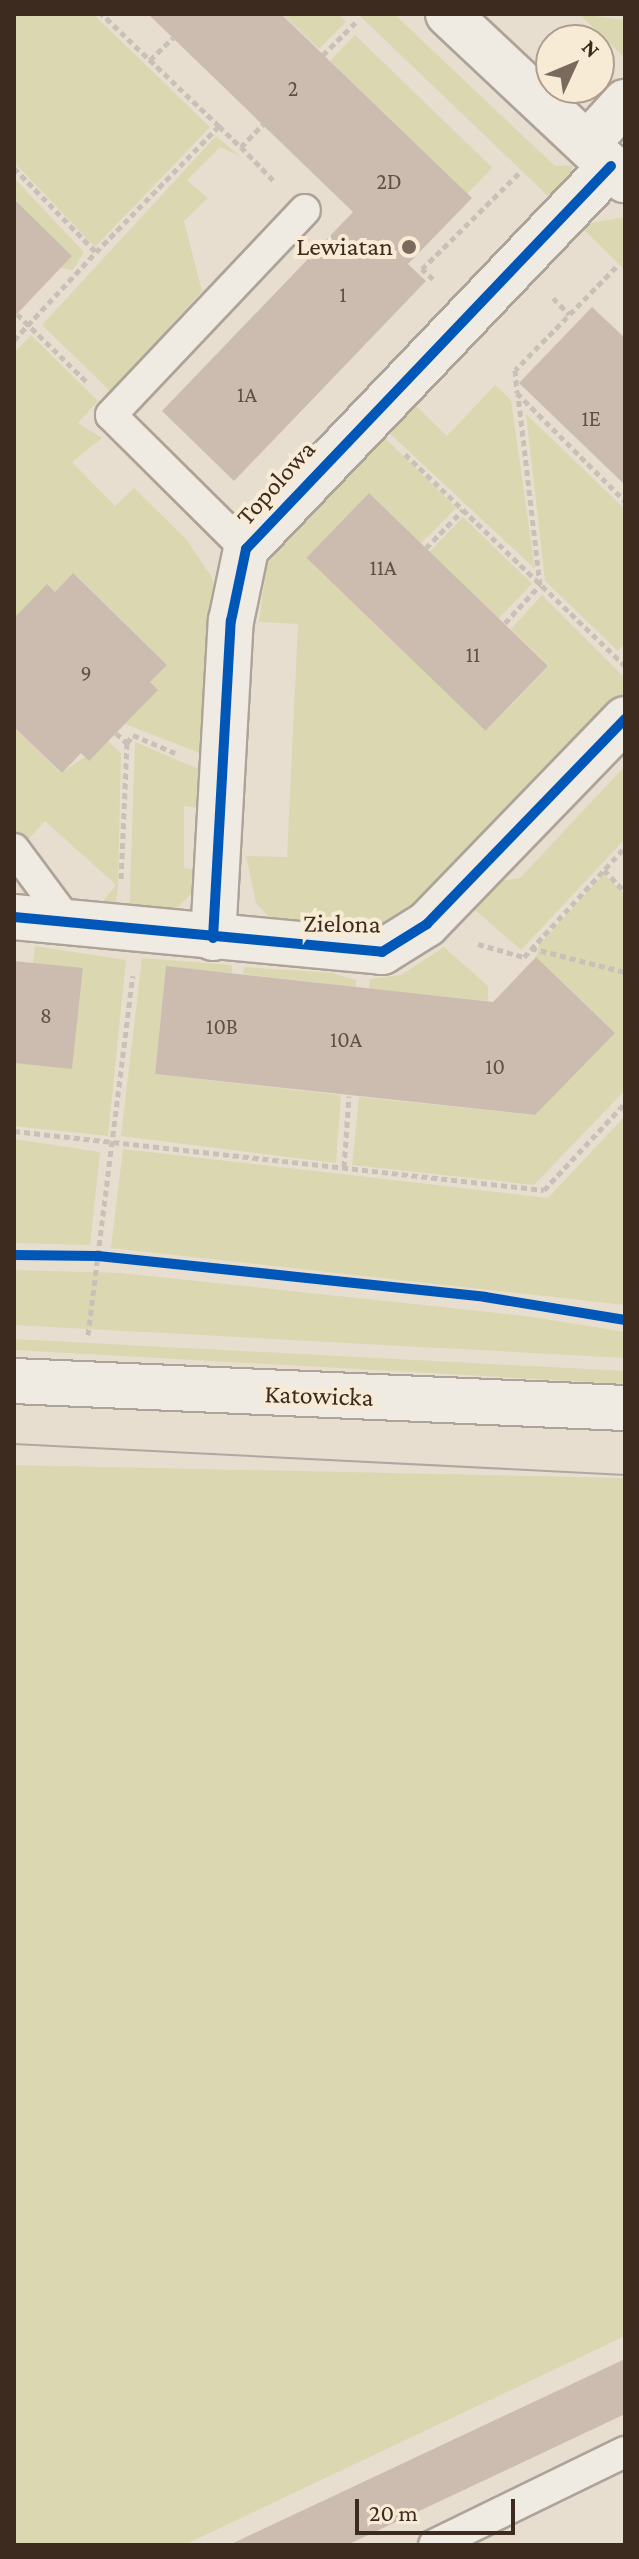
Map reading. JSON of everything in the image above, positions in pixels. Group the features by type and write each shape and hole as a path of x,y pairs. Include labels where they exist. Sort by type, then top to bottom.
{"street":[{"path":"448,14 608,163"},
{"name":"Topolowa","path":"213,938 231,621 246,549 608,163 625,102"},
{"name":"Zielona","path":"14,917 69,923 126,947 213,938 349,951 400,945 625,719"},
{"name":"Katowicka","path":"14,1381 625,1408"}],"lane":[{"path":"246,549 111,415 305,210"},
{"path":"14,849 69,923"},
{"path":"434,2545 625,2452"}],"path":[{"path":"102,14 265,173"},
{"path":"323,55 358,20"},
{"path":"150,60 173,38"},
{"path":"241,147 263,124"},
{"path":"14,340 219,126"},
{"path":"14,168 96,252"},
{"path":"440,286 422,269 519,173"},
{"path":"505,623 540,585 515,370 616,267"},
{"path":"17,314 85,380"},
{"path":"517,393 625,501"},
{"path":"367,418 625,666"},
{"path":"426,548 463,510"},
{"path":"116,733 127,743"},
{"path":"88,1336 93,1256 112,1142 126,947 127,743 133,735 181,755"},
{"path":"604,870 625,892"},
{"path":"531,948 625,972"},
{"path":"344,1167 349,1096"},
{"path":"14,1131 544,1190 625,1103"},
{"path":"93,1256 113,1258"}],"shaded area":[{"path":"14,14 93,14 210,127 95,247 14,162"},
{"path":"282,14 338,14 346,22 319,49"},
{"path":"358,14 394,14 555,166 573,165 561,200 549,197"},
{"path":"579,14 625,20 625,58 615,48 615,24 589,24"},
{"path":"355,35 492,168 467,194 330,61"},
{"path":"216,136 241,157 220,147 187,180 208,198 184,221 202,291 111,392 42,325"},
{"path":"14,178 84,252 73,270 60,268 72,256 14,199"},
{"path":"625,217 625,270 579,225"},
{"path":"31,335 98,401 78,423 102,438 72,462 115,506 134,488 186,539 211,576 217,593 210,757 125,724 157,690 150,682 167,665 73,573 55,592 47,585 14,618 14,353"},
{"path":"495,385 511,400 535,569 385,429 412,402 447,436"},
{"path":"526,414 625,509 625,643 618,651 545,581"},
{"path":"379,432 456,508 421,543 369,493 308,558 487,730 549,666 511,629 542,595 625,678 625,700 428,911 369,938 285,927 269,917 256,903 246,856 287,857 298,624 259,622 266,568 276,546"},
{"path":"463,517 532,584 499,618 430,552"},
{"path":"14,727 61,773 108,741 121,753 118,886 114,917 95,911 116,885 45,821 25,843 14,829"},
{"path":"135,742 208,773 206,809 184,806 184,868 213,872 178,907 129,918"},
{"path":"625,766 625,839 521,950 468,904 488,883 520,878"},
{"path":"604,874 625,895 625,1090 534,1185 352,1165 359,1097 534,1115 614,1032 536,957 539,945"},
{"path":"35,946 126,960 108,1136 14,1126 14,1063 72,1068 83,969 33,963"},
{"path":"444,947 488,986 488,1001 369,989 370,979 401,975"},
{"path":"142,958 232,965 232,973 166,967 155,1074 341,1095 336,1163 121,1136"},
{"path":"244,967 332,973 356,980 356,987 243,974"},
{"path":"625,1116 625,1305 111,1248 123,1149 548,1198"},
{"path":"14,1139 100,1152 90,1245 14,1243"},
{"path":"14,1270 121,1273 526,1316 625,1332 625,1358 14,1325"},
{"path":"14,1339 625,1371 625,1384 14,1350"},
{"path":"14,1465 625,1478 625,2336 184,2545 14,2545"}],"building":[{"path":"148,14 281,14 472,198 408,264 426,281 234,481 162,411 353,212"},
{"path":"14,199 72,256 14,317"},
{"path":"592,307 625,338 625,485 519,383"},
{"path":"369,493 548,666 486,731 306,558"},
{"path":"73,573 167,665 150,682 158,690 89,761 81,753 62,773 14,727 14,618 47,584 55,592"},
{"path":"536,957 615,1033 535,1115 155,1074 166,966 493,1002"},
{"path":"14,961 83,968 72,1069 14,1063"},
{"path":"625,2359 625,2414 347,2545 229,2545"}],"tram line":[{"path":"14,1444 625,1475"}],"cycle path":[{"path":"213,938 231,621 246,549 611,166"},
{"path":"14,917 382,952 427,924 625,719"},
{"path":"14,1255 98,1256 485,1297 625,1320"}],"place":[{"name":"Lewiatan","path":"409,247"}]}
